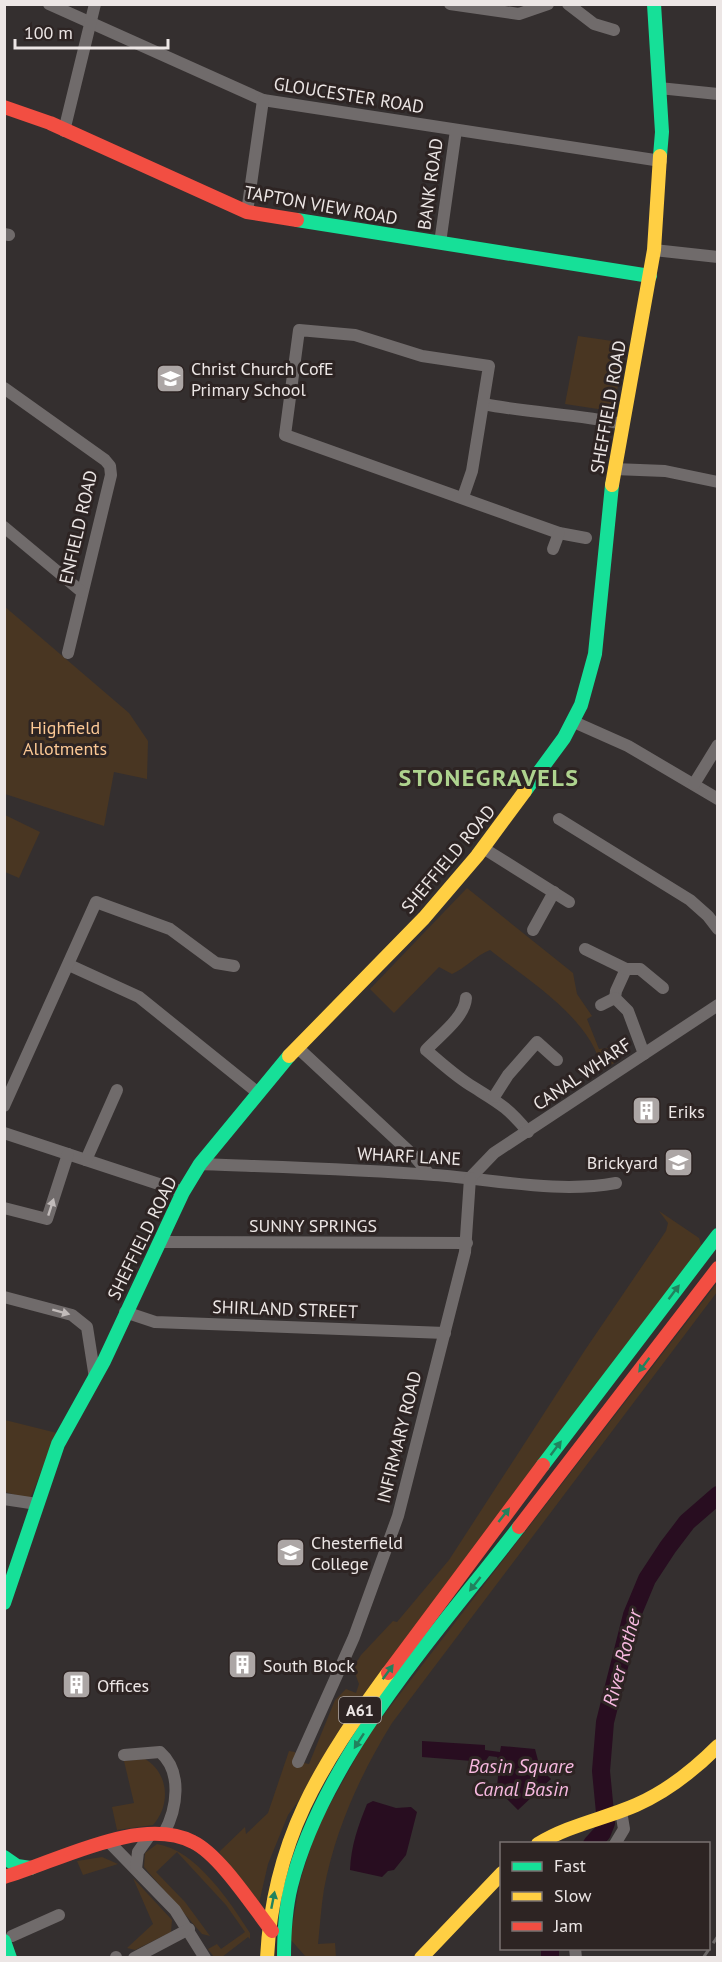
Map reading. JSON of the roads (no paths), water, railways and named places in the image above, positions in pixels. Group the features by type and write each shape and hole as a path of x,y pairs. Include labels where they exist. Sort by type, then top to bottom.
{"main road":[{"name":"SHEFFIELD ROAD","path":"4,1603 58,1444 95,1378 183,1192 200,1164 257,1092 424,918 483,848 574,722 595,654 614,470 654,250 661,161 654,4"},
{"name":"TAPTON VIEW ROAD","path":"4,106 64,130 247,212 650,276"},
{"name":"A61","path":"267,1958 266,1933 280,1864 296,1821 344,1734 473,1554 717,1235"},
{"name":"A61","path":"284,1958 289,1903 297,1865 313,1823 357,1743 394,1689 717,1268"},
{"path":"541,1842 551,1834 621,1811 673,1786 717,1746"},
{"path":"4,1877 110,1843 157,1834 194,1842 222,1869 294,1958"},
{"path":"4,1857 17,1866 31,1868"},
{"path":"421,1958 500,1874"},
{"path":"8,1939 10,1958"}],"street":[{"name":"GLOUCESTER ROAD","path":"49,4 263,100 661,161"},
{"path":"64,130 95,4"},
{"path":"450,4 519,14 548,4"},
{"path":"568,4 594,24 614,30"},
{"path":"659,88 717,94"},
{"path":"247,212 263,100"},
{"name":"BANK ROAD","path":"440,243 456,130"},
{"path":"654,250 717,256"},
{"path":"463,497 472,471 489,366 414,354 355,335 298,330 285,435 559,532 586,538"},
{"name":"ENFIELD ROAD","path":"4,388 105,460 110,466 111,475 68,653"},
{"path":"483,404 538,413 577,414 623,424"},
{"path":"614,470 666,471 717,482"},
{"path":"4,527 82,592"},
{"path":"553,549 559,532"},
{"path":"574,722 628,746 717,799"},
{"path":"694,784 717,745"},
{"path":"559,819 690,900 708,916 717,929"},
{"path":"483,848 569,902"},
{"path":"533,930 554,892"},
{"path":"4,1106 96,902 170,929 216,963 234,966"},
{"path":"585,949 626,969 640,969 663,988"},
{"path":"69,965 139,997 257,1092"},
{"path":"615,998 626,969"},
{"path":"465,998 465,1006 460,1013 426,1050 470,1085 494,1097 511,1111 528,1132"},
{"path":"601,1005 615,998"},
{"path":"615,998 628,1011 644,1054"},
{"name":"CANAL WHARF","path":"470,1178 494,1153 717,1005"},
{"path":"494,1097 508,1076 537,1042 556,1060"},
{"path":"298,1048 414,1156 429,1174"},
{"path":"86,1160 117,1090"},
{"path":"4,1133 183,1192"},
{"path":"4,1208 47,1219 68,1154"},
{"name":"WHARF LANE","path":"200,1164 429,1174 507,1183 588,1187 616,1183"},
{"name":"INFIRMARY ROAD","path":"298,1762 350,1646 390,1540 467,1243 470,1178"},
{"name":"SUNNY SPRINGS","path":"159,1242 467,1243"},
{"path":"4,1298 72,1315 87,1328 95,1378"},
{"name":"SHIRLAND STREET","path":"125,1312 155,1322 445,1333"},
{"path":"4,1499 37,1504"},
{"path":"124,1755 159,1752 168,1760 175,1774 170,1821 138,1852 136,1869"},
{"path":"616,1842 624,1829 621,1811"},
{"path":"110,1843 175,1910 189,1929 205,1958"},
{"path":"8,1939 59,1915"},
{"path":"134,1958 189,1929"}],"water":[{"name":"Basin Square Canal Basin","path":"422,1741 485,1745 485,1750 500,1752 501,1746 535,1749 540,1768 551,1779 518,1810 497,1789 499,1762 497,1757 489,1756 485,1762 422,1757"},
{"path":"373,1801 396,1808 411,1807 417,1812 406,1855 394,1870 388,1871 382,1877 350,1870 358,1828 367,1804"}],"waterway":[{"name":"River Rother","path":"594,1842 602,1833 606,1823 601,1771 605,1722 632,1615 647,1579 668,1547 687,1522 718,1495"},
{"name":"River Rother","path":"550,1950 550,1958"}],"railway":[{"path":"710,1948 718,1936"},
{"path":"703,1958 708,1950"}],"place":[{"name":"Christ Church CofE Primary School","path":"170,378"},
{"name":"Eriks","path":"647,1111"},
{"name":"Brickyard","path":"679,1162"},
{"name":"Chesterfield College","path":"290,1552"},
{"name":"South Block","path":"242,1665"},
{"name":"Offices","path":"76,1685"}],"district":[{"name":"STONEGRAVELS","path":"489,777"}],"park label":[{"name":"Highfield Allotments","path":"65,737"}]}
